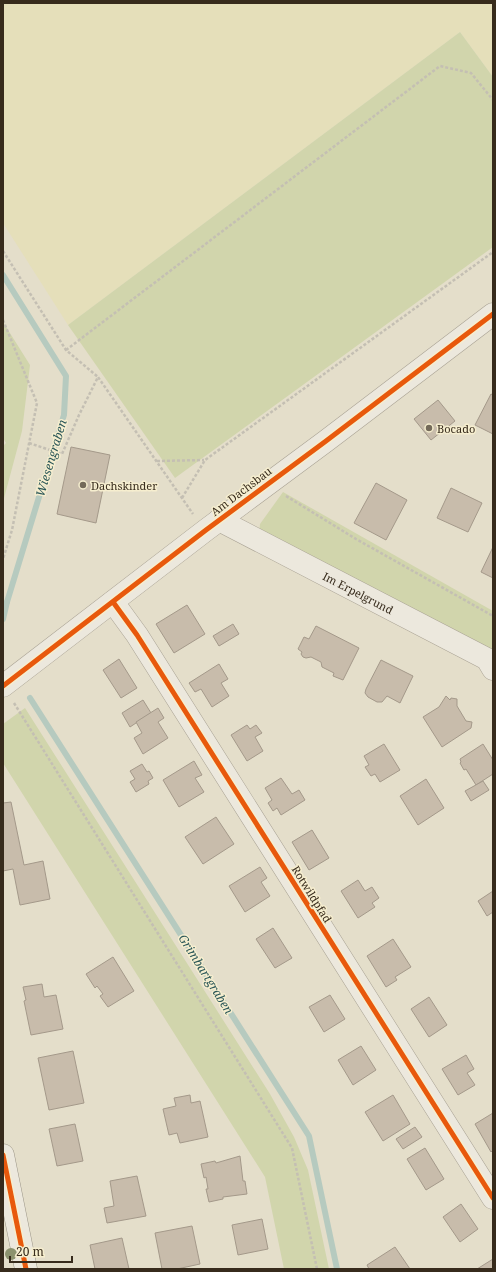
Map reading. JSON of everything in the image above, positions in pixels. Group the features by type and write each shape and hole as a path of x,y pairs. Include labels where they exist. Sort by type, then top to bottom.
{"street":[{"name":"Am Dachsbau","path":"3,685 212,525 493,314"},
{"name":"Im Erpelgrund","path":"212,525 487,659 493,669"},
{"name":"Rotwildpfad","path":"113,602 137,635 493,1198"},
{"path":"3,1156 26,1269"}],"path":[{"path":"66,350 440,66 471,73 493,100"},
{"path":"3,251 66,350 98,377 182,498 212,525"},
{"path":"182,498 205,460 493,252"},
{"path":"3,320 36,403 12,530 3,559"},
{"path":"29,443 62,454 98,377"},
{"path":"157,461 205,460"},
{"path":"267,484 356,539 493,616"},
{"path":"3,685 292,1148 317,1269"}],"shaded area":[{"path":"3,3 493,3 493,77 460,32 68,325 3,223"}],"green space":[{"path":"460,32 493,77 493,247 175,478 68,325"},
{"path":"3,322 30,365 22,431 3,502 3,446 6,443 3,438"},
{"path":"283,492 493,611 493,655 259,533 260,524"},
{"path":"25,708 270,1094 294,1137 308,1170 329,1269 284,1269 265,1177 3,763 3,724"}],"building":[{"path":"491,394 493,395 493,434 475,425"},
{"path":"438,400 455,421 431,440 414,419"},
{"name":"Dachskinder","path":"71,447 110,455 96,523 57,514"},
{"path":"376,483 407,500 386,540 354,523"},
{"path":"451,488 482,503 468,532 437,518"},
{"path":"493,547 493,578 481,572"},
{"path":"187,605 205,634 174,653 156,624"},
{"path":"233,624 239,634 219,646 213,636"},
{"path":"316,626 359,648 343,680 333,676 334,673 322,667 321,662 311,657 303,657 301,654 302,652 298,649 304,637 309,639"},
{"path":"119,659 137,688 121,698 103,670"},
{"path":"381,660 413,676 400,703 387,696 382,702 377,702 368,697 365,693"},
{"path":"219,664 228,679 221,683 229,696 212,707 201,689 195,692 189,683"},
{"path":"446,696 450,700 451,698 457,699 457,706 466,721 472,722 471,728 442,747 423,717 439,707"},
{"path":"143,700 151,713 130,727 122,713"},
{"path":"158,708 164,718 158,722 168,738 143,754 134,738 142,733 136,722"},
{"path":"247,725 250,729 256,725 262,733 255,737 263,751 247,761 231,735"},
{"path":"384,744 400,770 380,782 375,774 371,776 365,767 369,765 364,756"},
{"path":"483,744 493,760 493,774 476,785 466,769 464,770 460,763 460,759"},
{"path":"194,761 202,775 195,778 204,792 179,807 163,780"},
{"path":"142,764 153,778 148,781 149,784 136,792 130,782 135,779 130,771"},
{"path":"281,778 292,794 299,790 305,800 281,815 277,808 273,811 268,803 272,800 265,788"},
{"path":"426,779 444,808 418,825 400,796"},
{"path":"483,781 489,790 471,801 465,791"},
{"path":"11,802 24,865 43,861 50,899 20,905 13,869 3,871 3,803"},
{"path":"216,817 234,844 203,864 185,837"},
{"path":"312,830 329,858 309,870 292,842"},
{"path":"260,867 267,878 261,882 270,896 245,912 229,886"},
{"path":"358,880 365,891 372,887 379,898 372,903 375,907 358,918 341,891"},
{"path":"493,891 493,912 487,916 478,901"},
{"path":"273,928 292,958 275,968 256,939"},
{"path":"393,939 411,967 395,977 397,980 386,987 367,956"},
{"path":"113,957 134,991 108,1007 100,996 103,994 97,986 95,988 86,974"},
{"path":"42,984 44,997 56,995 63,1029 31,1035 24,1001 26,1000 23,987"},
{"path":"330,995 345,1019 324,1032 309,1007"},
{"path":"429,997 447,1025 429,1037 411,1009"},
{"path":"361,1046 376,1070 353,1085 338,1060"},
{"path":"73,1051 84,1103 49,1110 38,1058"},
{"path":"466,1055 474,1069 467,1073 475,1085 458,1095 442,1069"},
{"path":"190,1095 191,1103 200,1101 208,1137 180,1143 177,1133 169,1135 163,1109 176,1106 174,1098"},
{"path":"393,1095 410,1124 383,1141 365,1112"},
{"path":"493,1113 493,1150 491,1152 475,1124"},
{"path":"75,1124 83,1161 57,1166 49,1129"},
{"path":"415,1127 422,1137 403,1149 396,1139"},
{"path":"425,1148 444,1179 426,1190 407,1159"},
{"path":"240,1156 243,1181 245,1181 247,1194 223,1197 223,1199 209,1202 206,1189 208,1189 206,1177 204,1178 201,1164 215,1161 216,1163"},
{"path":"137,1176 146,1216 107,1223 104,1208 114,1206 110,1181"},
{"path":"461,1204 478,1229 460,1242 443,1217"},
{"path":"262,1219 268,1249 238,1255 232,1225"},
{"path":"192,1226 200,1264 177,1269 162,1269 155,1233"},
{"path":"122,1238 129,1269 95,1269 90,1245"},
{"path":"395,1247 410,1269 369,1269 367,1265"},
{"path":"493,1259 493,1269 477,1269"}],"waterway":[{"name":"Wiesengraben","path":"3,275 66,376 64,415 7,602 3,606"},
{"name":"Grimbartgraben","path":"3,619 7,602"},
{"name":"Grimbartgraben","path":"30,698 309,1136 337,1269"}],"cycle path":[{"path":"3,686 206,530 493,314"},
{"path":"113,602 137,635 493,1198"},
{"path":"3,1155 26,1269"}],"place":[{"name":"Bocado","path":"429,428"},
{"name":"Dachskinder","path":"83,485"}]}
